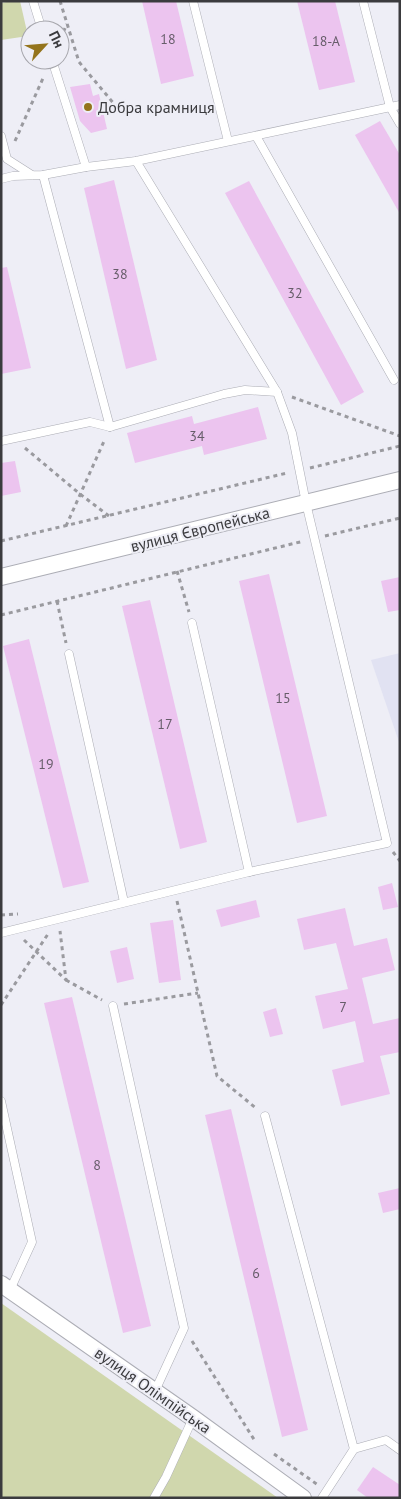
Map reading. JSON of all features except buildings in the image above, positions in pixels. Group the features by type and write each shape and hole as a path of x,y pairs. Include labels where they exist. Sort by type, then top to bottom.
{"street":[{"name":"вулиця Європейська","path":"1,577 400,480"},
{"name":"вулиця Олімпійська","path":"6,1287 155,1391 303,1498"}],"lane":[{"path":"33,1 39,20"},
{"path":"193,1 228,141"},
{"path":"363,1 390,107 400,124"},
{"path":"55,70 86,167"},
{"path":"1,179 13,176 43,175 86,167 136,161 400,105"},
{"path":"1,136 7,159 33,175"},
{"path":"256,136 394,380"},
{"path":"1,933 249,872 386,843 314,538 292,433 277,392 136,161"},
{"path":"43,175 110,427"},
{"path":"1,441 90,422 110,427 224,394 245,390 277,392"},
{"path":"192,623 249,872"},
{"path":"68,654 124,902"},
{"path":"113,1006 184,1328 155,1391"},
{"path":"1,1101 32,1242 6,1287"},
{"path":"265,1116 354,1450"},
{"path":"154,1498 166,1477 192,1418"},
{"path":"322,1498 354,1450 386,1440 400,1450"}],"path":[{"path":"60,1 66,20"},
{"path":"70,33 79,62 120,111"},
{"path":"7,159 47,70"},
{"path":"277,392 400,436"},
{"path":"66,526 110,427"},
{"path":"13,438 109,516"},
{"path":"1,541 400,446"},
{"path":"1,615 400,518"},
{"path":"177,571 192,623"},
{"path":"57,601 68,654"},
{"path":"174,890 216,1076 265,1116"},
{"path":"1,1005 58,918"},
{"path":"58,918 66,980"},
{"path":"13,930 66,980 113,1006 198,993"},
{"path":"184,1328 256,1441"}],"shaded area":[{"path":"400,653 400,745 371,660"}],"green space":[{"path":"20,1 24,20 20,20 20,37 1,40 1,3"},
{"path":"1,1303 278,1498 1,1498"}],"place":[{"name":"Добра крамниця","path":"88,107"}]}
